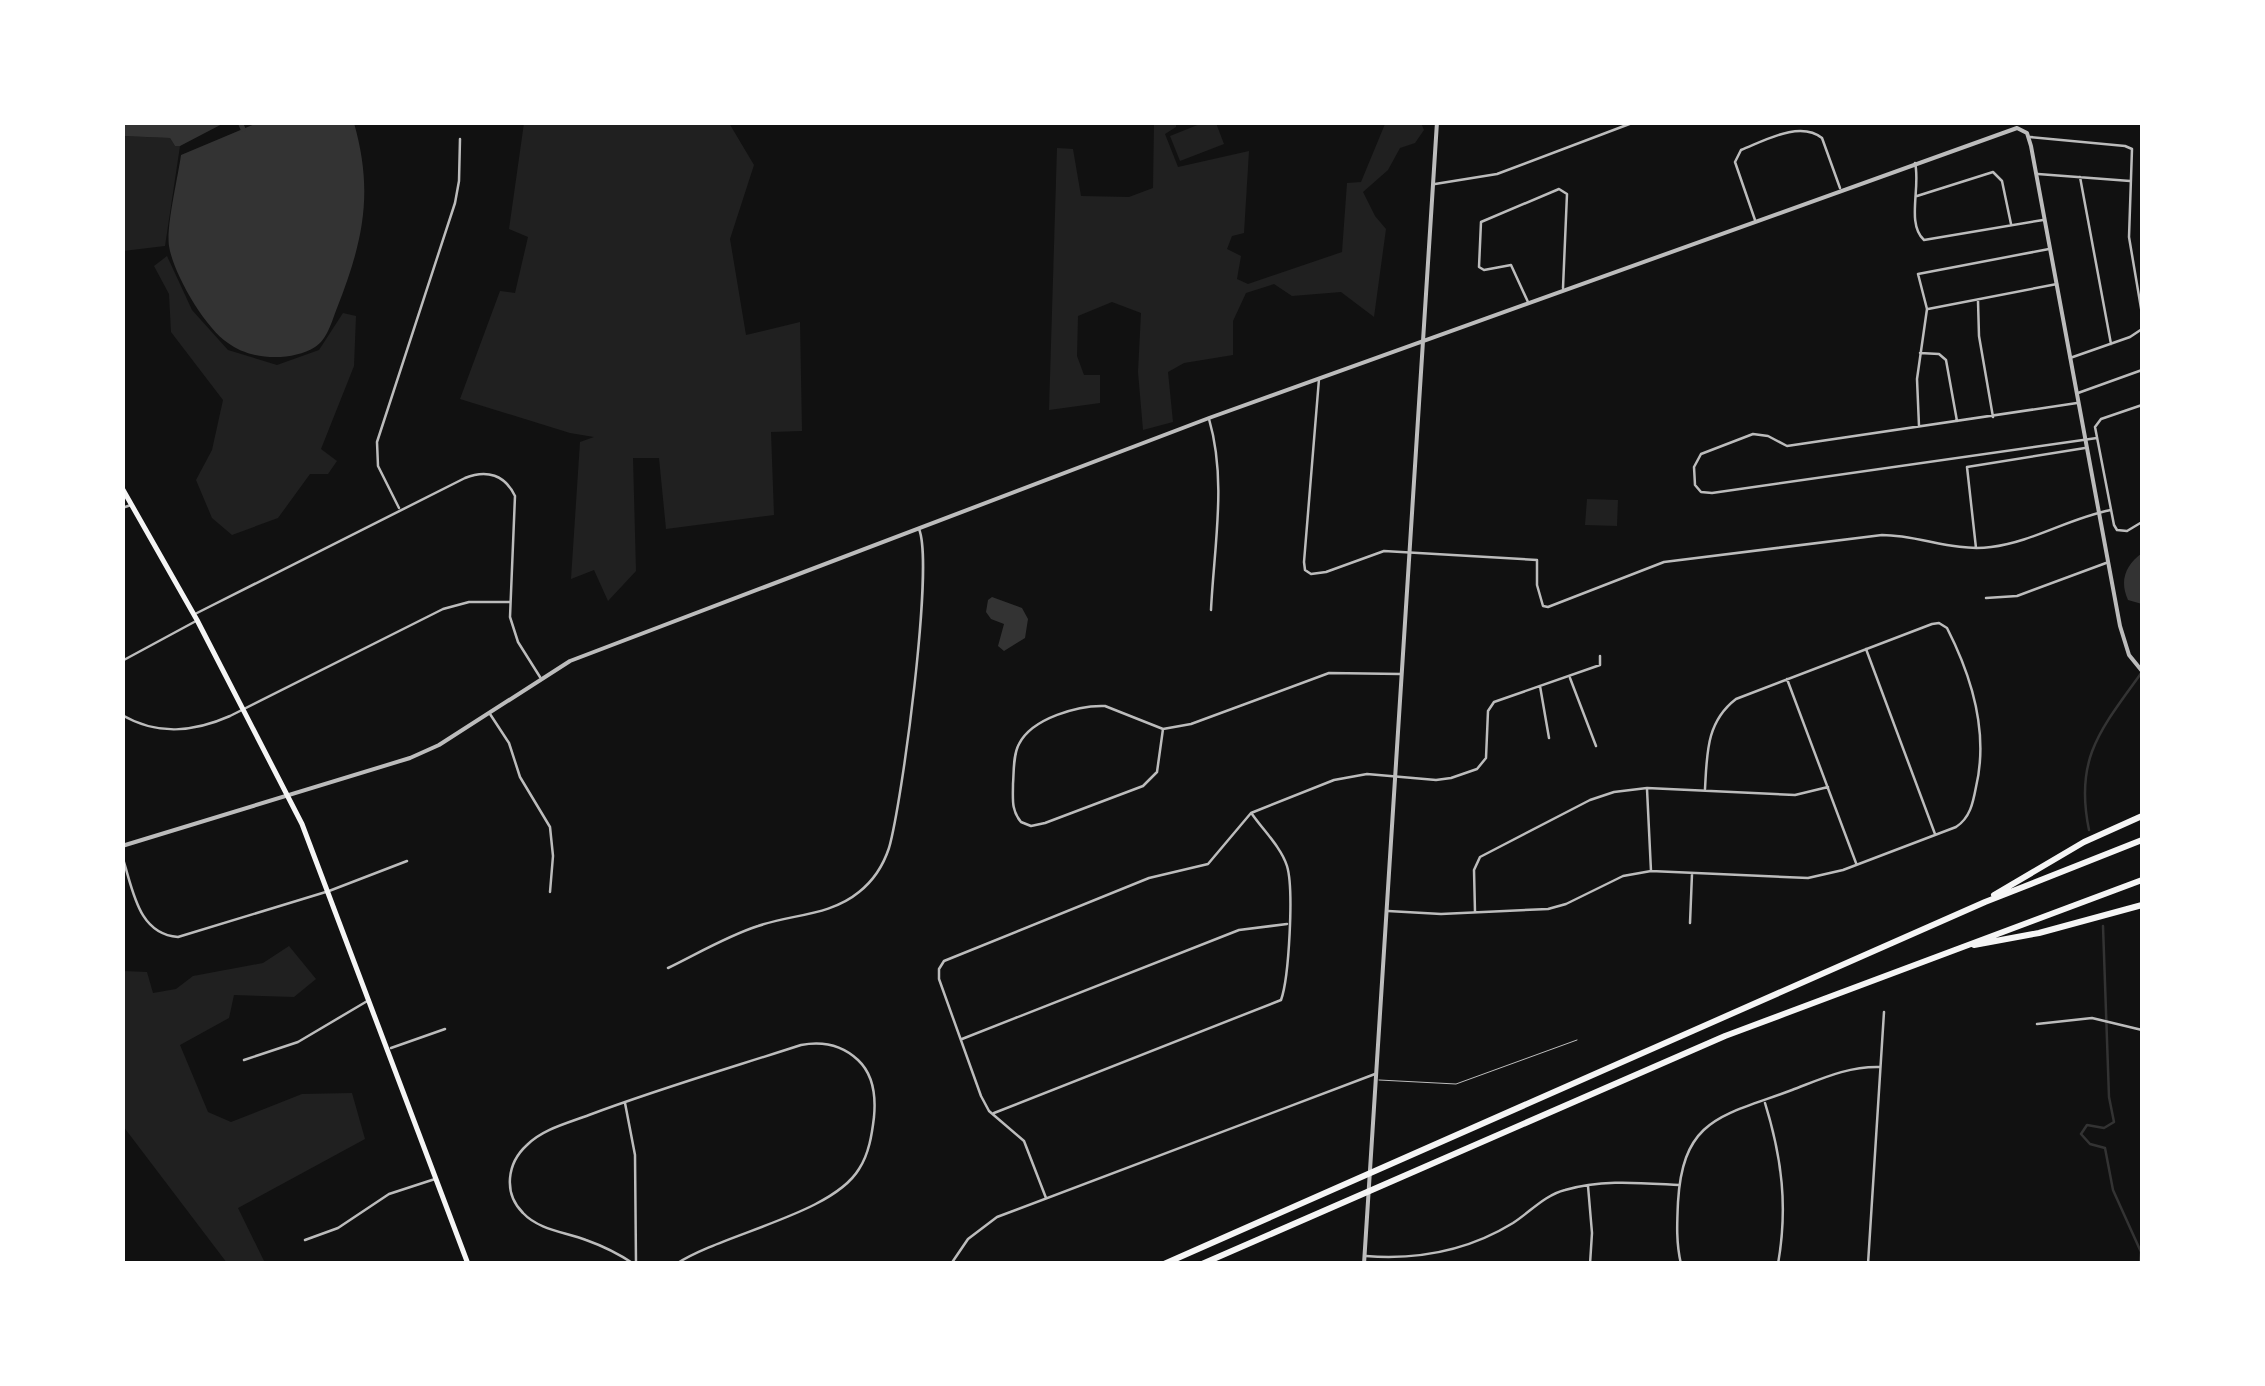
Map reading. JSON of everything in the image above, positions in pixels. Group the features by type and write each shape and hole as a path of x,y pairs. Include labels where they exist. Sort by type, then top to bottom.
{"highway":[{"path":"1985,902 2072,848 2142,816"},
{"path":"1164,1264 1985,902 2142,840"},
{"path":"1202,1264 1698,1046 2142,880"},
{"path":"1966,946 1990,944 2142,906"}],"main road":[{"path":"122,488 288,794 330,892 468,1264"}],"street":[{"path":"1364,1264 1437,122"},
{"path":"1434,184 1491,176 1632,123"},
{"path":"122,846 410,758 439,744 570,661 1209,418 2017,128 2029,137 2037,174 2126,648 2142,671"},
{"path":"1756,220 1735,157 1741,150 1772,138 1792,132 1820,135 1841,190"},
{"path":"2029,137 2129,147 2134,157 2130,237 2142,314"},
{"path":"399,510 378,466 377,442 454,203 460,139"},
{"path":"1914,163 1916,230 1924,240 2045,220"},
{"path":"1917,196 1980,174 1998,174 2011,225"},
{"path":"2037,174 2132,181"},
{"path":"2080,177 2111,344"},
{"path":"1528,302 1512,264 1479,268 1482,222 1560,190 1567,194 1563,290"},
{"path":"1919,428 1917,386 1927,309 1918,274 2050,248"},
{"path":"1927,309 2056,284"},
{"path":"1978,300 1979,336 1993,417"},
{"path":"2070,358 2142,331"},
{"path":"1920,353 1939,354 1946,360 1958,422"},
{"path":"2077,393 2142,370"},
{"path":"1320,378 1305,570 1315,575 1384,551 1537,560 1538,585 1543,606 1548,607 1676,560 1882,535 1976,548 2032,538 2111,510"},
{"path":"2079,402 1787,446 1768,436 1747,436 1701,454 1695,464 1695,485 1701,492 1712,493 2098,438"},
{"path":"2142,405 2097,422 2117,530 2127,531 2142,522"},
{"path":"1209,418 1219,473 1210,610"},
{"path":"1976,548 1967,467 2086,448"},
{"path":"122,662 195,617 399,510 472,475 485,473 504,480 512,490 517,510 508,602 515,636 540,678"},
{"path":"122,508 133,504"},
{"path":"668,968 759,925 836,906 863,889 878,871 894,826 910,722 924,563 919,528"},
{"path":"1986,598 2017,596 2108,562"},
{"path":"122,715 148,726 178,731 202,728 443,608 469,602 508,602"},
{"path":"1387,912 1554,908 1623,876 1651,871 1796,879 1832,873 1956,828 1968,815 1982,753 1981,726 1943,625 1932,624 1744,694 1718,716 1709,738 1704,789"},
{"path":"1866,648 1935,836"},
{"path":"1046,1198 1024,1141 992,1114 981,1096 939,979 944,961 1149,878 1208,864 1251,813 1345,776 1451,778 1477,769 1486,758 1490,706 1510,694 1600,665 1600,656"},
{"path":"1163,729 1158,768 1147,784 1040,825 1024,824 1015,815 1012,804 1016,750 1021,740 1034,727 1074,710 1098,705 1163,729 1190,724 1329,672 1402,674"},
{"path":"1569,677 1596,746"},
{"path":"1787,678 1856,864"},
{"path":"1540,685 1549,738"},
{"path":"490,712 510,742 518,773 550,827 550,892"},
{"path":"1476,912 1475,862 1486,852 1590,800 1647,788 1795,796 1828,787"},
{"path":"1647,788 1651,871"},
{"path":"992,1114 1279,1002 1284,990 1290,883 1286,864 1251,813"},
{"path":"122,856 142,916 152,928 168,936 190,935 330,892 407,860"},
{"path":"1690,923 1692,873"},
{"path":"960,1040 1239,930 1289,924"},
{"path":"244,1060 298,1042 370,999"},
{"path":"1868,1264 1884,1012"},
{"path":"2037,1024 2092,1018 2142,1030"},
{"path":"389,1048 445,1029"},
{"path":"625,1102 636,1165 635,1264 602,1246 530,1220 518,1207 510,1188 512,1168 528,1144 556,1128 625,1102 810,1043 827,1044 847,1052 861,1063 873,1085 875,1104 870,1140 864,1161 849,1182 824,1200 714,1243 676,1264"},
{"path":"1681,1264 1677,1243 1679,1186 1689,1148 1706,1127 1724,1115 1853,1068 1880,1067"},
{"path":"951,1264 964,1243 982,1226 1046,1198 1376,1077"},
{"path":"1764,1100 1782,1173 1785,1213 1778,1264"},
{"path":"305,1240 338,1228 389,1194 437,1178"},
{"path":"1365,1256 1410,1256 1465,1245 1502,1230 1560,1191 1625,1182 1679,1186"},
{"path":"1588,1186 1590,1264"}],"lane":[{"path":"1376,1077 1456,1084 1577,1040"}],"shaded area":[{"path":"123,122 224,123 175,146 170,138 123,136"},
{"path":"1205,122 1216,123 1224,144 1180,161 1170,136"},
{"path":"257,123 354,123 363,172 359,239 329,330 315,347 283,357 248,353 219,336 191,299 169,246 181,155"},
{"path":"524,123 729,123 754,165 730,239 746,335 800,322 802,431 771,432 774,515 666,529 659,458 633,458 636,571 608,601 594,570 571,579 580,442 594,437 460,399 500,291 515,293 528,237 509,229"},
{"path":"1154,123 1176,123 1165,134 1178,167 1249,151 1244,233 1232,236 1227,249 1241,256 1237,279 1248,284 1342,252 1347,183 1361,182 1385,124 1421,123 1424,130 1415,143 1400,148 1388,170 1363,192 1386,229 1374,317 1341,292 1292,296 1274,284 1246,293 1233,321 1233,355 1184,363 1168,372 1173,422 1143,430 1138,372 1141,313 1112,302 1078,316 1077,356 1084,375 1100,375 1100,403 1049,410 1057,148 1073,149 1081,196 1129,197 1153,188"},
{"path":"123,136 170,138 175,146 180,146 165,246 123,251"},
{"path":"167,256 192,310 228,350 277,365 319,350 343,313 356,316 354,366 321,449 337,461 328,474 310,474 278,518 232,535 212,518 196,480 212,450 223,400 171,332 169,294 154,266"},
{"path":"1587,499 1618,500 1617,526 1585,525"},
{"path":"2142,553 2142,604 2128,600 2124,580 2128,568"},
{"path":"992,597 1022,608 1028,619 1025,638 1004,651 998,646 1004,624 991,619 986,612"},
{"path":"289,946 316,979 294,997 234,995 229,1018 180,1045 208,1112 231,1122 302,1094 352,1093 365,1139 238,1208 265,1263 227,1263 123,1126 123,971 147,972 153,993 176,989 193,976 263,963"}],"waterway":[{"path":"240,122 243,129"},
{"path":"2142,214 2142,221"},
{"path":"2089,830 2085,783 2094,745 2142,672"},
{"path":"2103,926 2109,1097 2114,1122 2104,1128 2087,1125 2081,1134 2090,1144 2105,1148 2113,1190 2141,1252 2140,1264"}]}
